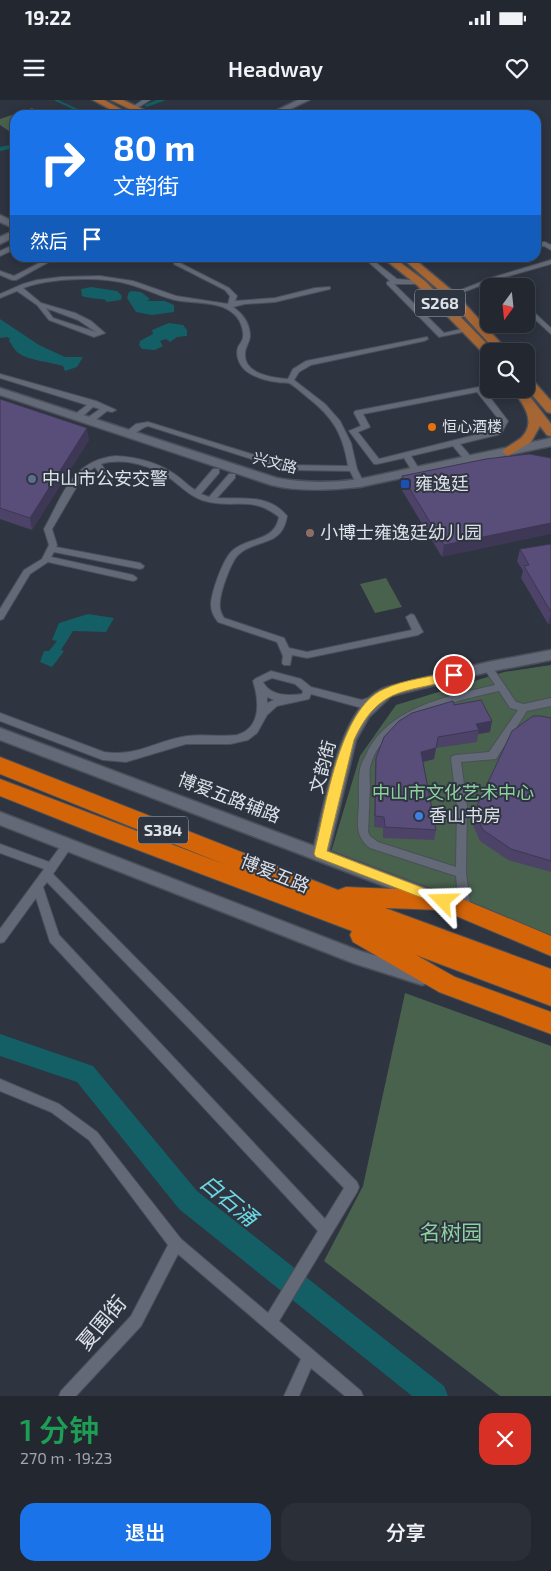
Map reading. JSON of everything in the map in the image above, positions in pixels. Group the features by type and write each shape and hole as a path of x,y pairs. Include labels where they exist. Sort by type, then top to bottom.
{"highway":[{"name":"博爱五路","path":"3,764 319,901 551,995"},
{"name":"博爱五路","path":"0,787 319,901 551,980"},
{"path":"319,901 443,901 551,946"},
{"path":"319,901 447,985 551,1023"}],"main road":[{"path":"97,100 129,110"},
{"path":"115,100 130,110"},
{"name":"S268","path":"393,262 420,282 480,344"},
{"name":"S268","path":"412,262 450,295 495,343"},
{"path":"535,390 548,404"},
{"path":"525,398 551,432"},
{"path":"508,452 527,439 535,424 533,408"},
{"path":"468,464 533,459"}],"street":[{"path":"133,110 147,100"},
{"path":"282,110 305,100"},
{"path":"293,110 315,100"},
{"path":"0,273 14,279 43,262"},
{"path":"372,262 395,281"},
{"path":"496,278 551,262"},
{"path":"176,263 227,289 234,296 229,306"},
{"path":"0,296 24,285 74,278 123,281 175,298 229,306 242,317 247,328 247,337 241,347 240,359 248,370 259,377 276,381 290,381 308,393 330,415 346,438 353,469 360,483"},
{"path":"420,282 395,281 389,283 442,335 466,330"},
{"path":"450,295 480,284"},
{"path":"18,288 39,304 51,319 94,335 101,334 96,327 80,319 39,304"},
{"path":"229,306 243,300 274,300 314,289 328,288"},
{"path":"535,316 551,332"},
{"path":"290,381 296,370 309,363 424,339"},
{"path":"0,376 66,398 94,403 109,409 84,418"},
{"path":"479,389 504,421 498,432 406,455 376,462 352,431 366,427 358,413 479,389"},
{"name":"兴文路","path":"0,391 275,482 314,487 360,483 551,449"},
{"name":"兴文路","path":"0,399 271,488 316,494 366,489 551,442"},
{"path":"84,418 94,403"},
{"path":"130,433 139,426 148,424 286,467 353,469"},
{"path":"455,443 468,464"},
{"path":"406,455 417,472"},
{"path":"0,617 27,572 46,560 53,545 48,529 80,476 87,468 97,463 126,459 166,473 195,495 211,500 251,500 275,508 282,516 282,526 275,534 233,554 215,601 216,612 222,620 241,628 271,635 281,640 286,651 287,663 291,674 298,681"},
{"path":"97,463 108,480"},
{"path":"195,495 216,471"},
{"path":"211,500 232,476"},
{"path":"51,549 140,566"},
{"path":"46,560 133,578"},
{"path":"286,651 307,655 418,632 411,617"},
{"name":"文韵街","path":"320,854 349,740 362,717 376,699 387,692 488,667 551,655"},
{"path":"263,713 262,691 258,681 280,671 287,663"},
{"path":"488,667 513,705 524,708 551,702"},
{"path":"271,674 298,681 305,685 307,693"},
{"path":"461,873 374,845 366,839 363,832 365,768 367,761 384,734 398,724 440,702 502,687"},
{"path":"262,691 291,698"},
{"path":"307,693 358,709 362,717"},
{"path":"0,717 103,756 120,760 187,740 224,740 243,737 252,732 263,713 274,703 307,693 362,704 376,699"},
{"path":"465,910 461,873 462,806 456,758 492,756 524,708"},
{"name":"博爱五路辅路","path":"0,734 443,901"},
{"path":"0,818 67,846 359,958 447,985"},
{"path":"0,938 67,846"},
{"path":"1,849 49,871 352,1187 269,1324"},
{"path":"38,887 54,938 326,1230"},
{"path":"0,1085 55,1108 93,1136 176,1244 352,1395"},
{"name":"夏围街","path":"66,1396 136,1321 176,1244"},
{"path":"291,1396 309,1357"}],"green space":[{"path":"10,116 10,132 0,125 0,119"},
{"path":"386,578 402,607 375,613 360,584"},
{"name":"中山市文化艺术中心","path":"551,665 551,935 331,852 360,756 396,705 504,672"},
{"name":"名树园","path":"405,993 551,1046 551,1396 500,1396 324,1261 363,1186"}],"shaded area":[{"path":"91,287 117,291 122,296 121,300 106,302 106,300 82,296 81,289"},
{"path":"129,292 141,292 150,299 147,301 165,301 174,305 174,312 152,315 136,312 127,298"},
{"path":"0,319 39,345 65,357 83,357 77,367 65,371 63,366 25,357 15,350 9,341 10,339 7,337 0,338"},
{"path":"169,323 183,325 187,330 187,336 177,337 170,342 166,339 160,341 163,346 155,350 142,349 139,345 140,341 153,334 152,330"},
{"path":"88,614 114,618 106,632 73,631 61,650 64,651 52,667 40,662 44,651 49,651 57,641 52,640 59,623"}],"building":[{"name":"中山市公安交警","path":"0,399 87,428 30,518 0,508"},
{"path":"529,454 551,458 551,523 444,545 402,476 486,459"},
{"path":"551,544 551,612 524,566 529,565 520,549"},
{"path":"481,700 492,721 476,724 479,730 438,737 436,748 421,752 436,830 385,827 384,817 375,816 376,758 384,737 399,721 412,713 453,701 454,705"},
{"path":"533,716 551,718 551,861 511,849 483,830 476,814 476,808 512,731"}],"waterway":[{"path":"56,100 77,110"},
{"path":"147,105 163,100"},
{"path":"0,149 10,147"},
{"name":"白石涌","path":"0,1045 85,1074 188,1200 434,1396"}],"place":[{"name":"恒心酒楼","path":"432,427"},
{"name":"中山市公安交警","path":"32,479"},
{"name":"雍逸廷","path":"405,484"},
{"name":"小博士雍逸廷幼儿园","path":"310,533"},
{"name":"香山书房","path":"419,816"}],"route":[{"path":"443,901 320,854 349,740 356,724 376,699 387,692 454,675"}]}
